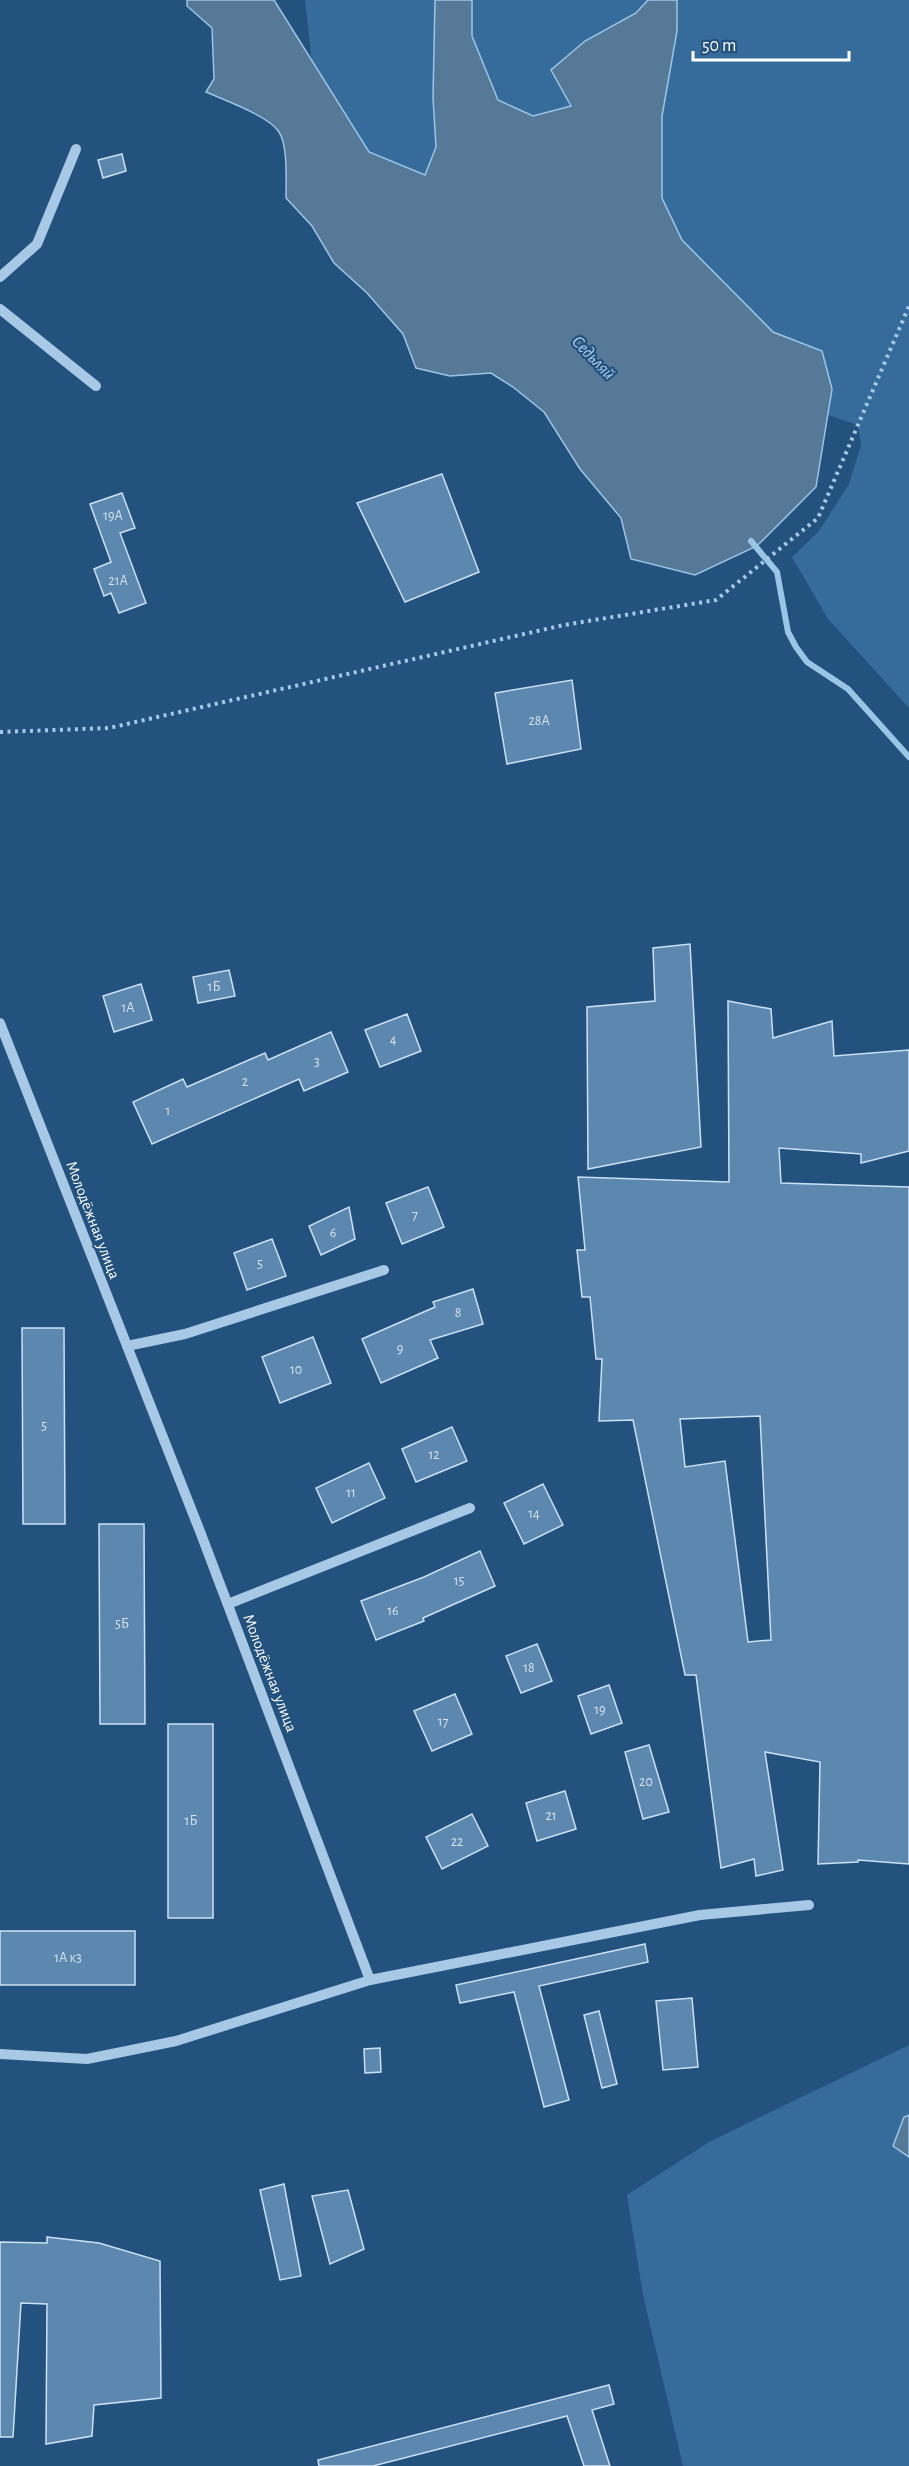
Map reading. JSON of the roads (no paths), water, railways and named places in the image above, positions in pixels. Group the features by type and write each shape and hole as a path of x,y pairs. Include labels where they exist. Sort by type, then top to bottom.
{"street":[{"path":"0,277 37,244 76,149"},
{"path":"0,309 96,386"},
{"name":"Молодёжная улица","path":"0,1023 228,1604 370,1980"},
{"path":"127,1346 185,1334 384,1270"},
{"path":"228,1604 470,1508"},
{"path":"0,2054 87,2059 176,2041 370,1980 700,1915 809,1905"}],"water":[{"path":"187,0 274,0 369,152 425,175 436,147 433,98 435,0 472,0 472,36 498,100 533,116 571,106 551,70 585,41 636,13 648,0 677,0 677,31 662,116 662,198 682,240 773,332 822,351 832,389 816,487 757,546 695,575 631,559 621,518 580,469 544,412 491,373 450,376 416,368 403,334 367,293 334,263 312,226 286,198 285,154 279,132 256,114 206,92 214,79 212,28 187,6"},
{"path":"909,2115 909,2157 893,2146 904,2117"}],"waterway":[{"name":"Седьляй","path":"751,541 777,572 788,632 796,647 807,662 848,689 909,757"}]}
